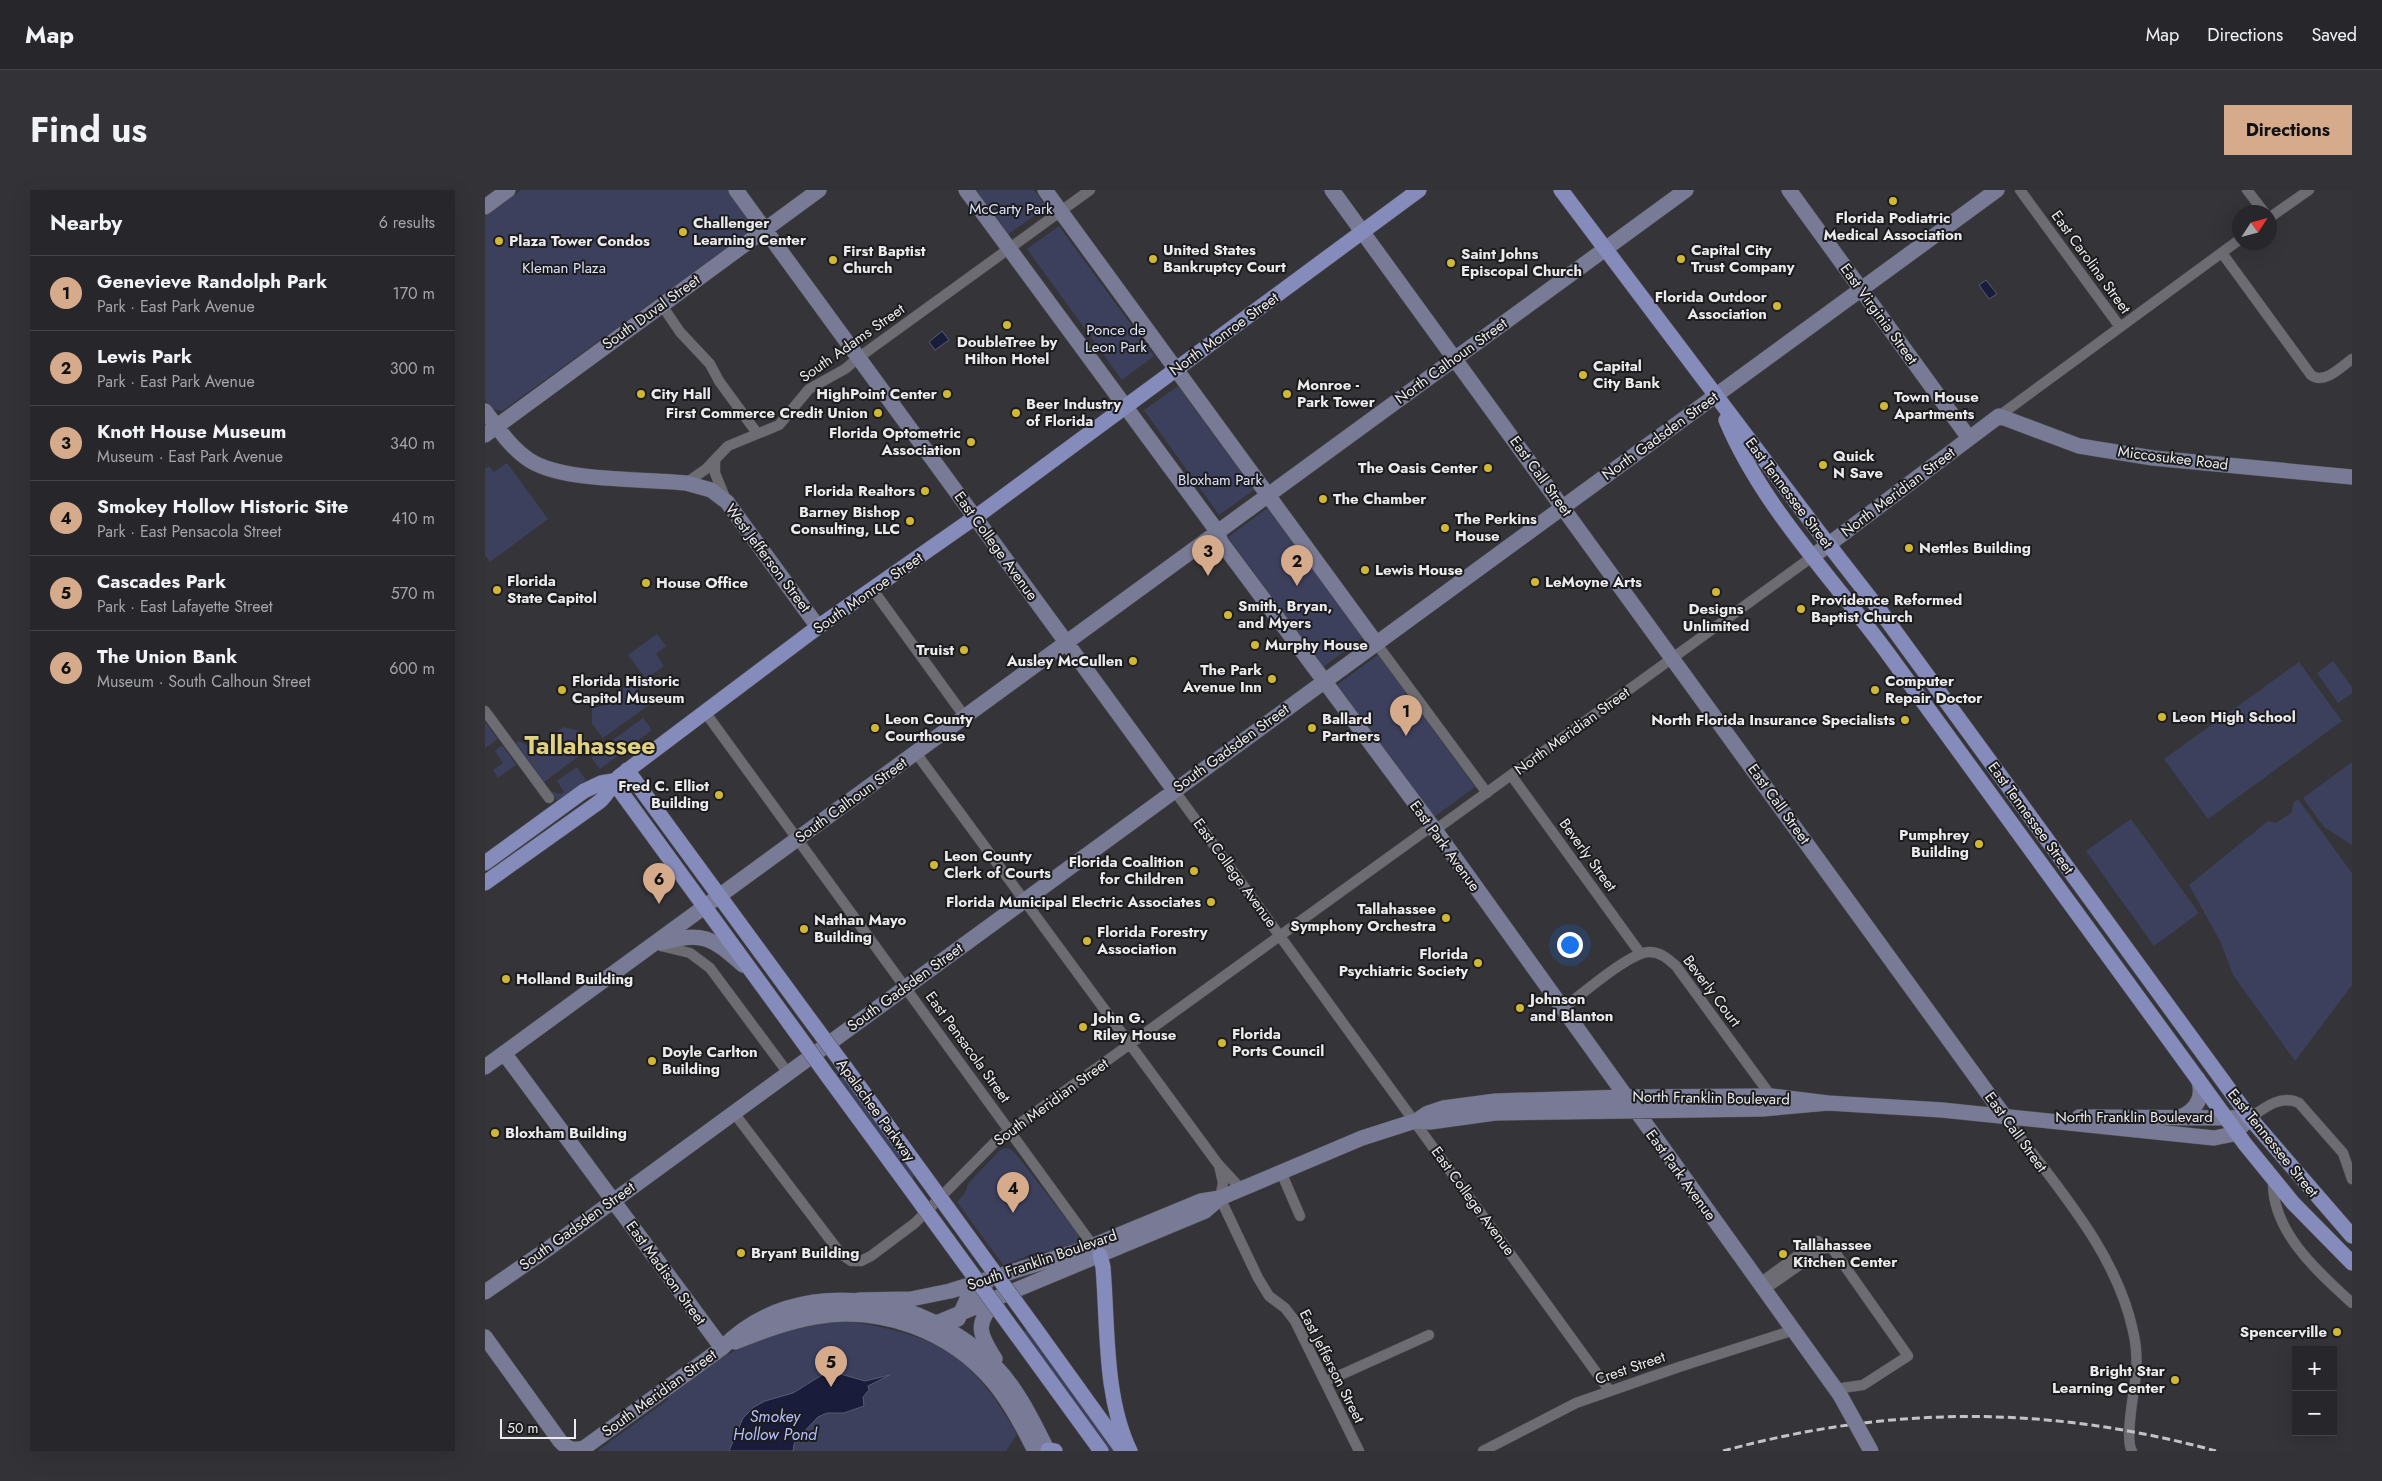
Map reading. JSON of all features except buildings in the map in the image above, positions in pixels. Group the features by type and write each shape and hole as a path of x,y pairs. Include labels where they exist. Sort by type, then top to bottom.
{"main road":[{"name":"North Monroe Street","path":"1125,407 1419,190"},
{"name":"East Tennessee Street","path":"1561,190 1926,673 2250,1118 2287,1164 2352,1236"},
{"name":"East Tennessee Street","path":"1715,395 1734,439 1753,472 1812,556 1853,607 1910,684 2236,1132 2273,1180 2352,1263"},
{"name":"South Monroe Street","path":"485,883 602,800 613,781 819,627 975,517 1125,407"},
{"path":"1910,684 1926,673"},
{"name":"Apalachee Parkway","path":"627,770 1124,1451"},
{"name":"South Monroe Street","path":"485,863 584,791 601,783 613,781"},
{"name":"Apalachee Parkway","path":"613,781 1101,1451"},
{"path":"2035,856 2051,845"},
{"path":"1096,1250 1103,1267 1113,1401 1119,1425 1129,1451"}],"street":[{"path":"485,207 507,190"},
{"name":"East College Avenue","path":"736,190 1609,1390"},
{"name":"South Duval Street","path":"491,430 819,190"},
{"name":"East Park Avenue","path":"966,190 1217,531 1221,542 1433,828 1794,1330 1838,1392 1871,1451"},
{"path":"1045,190 1175,370 1487,793"},
{"name":"South Adams Street","path":"686,483 715,460 728,446 779,425 809,389 845,370 858,358 1089,190"},
{"name":"East Call Street","path":"1332,190 2090,1233 2121,1288 2133,1332 2136,1360 2129,1447 2132,1451"},
{"name":"North Calhoun Street","path":"1217,531 1686,190"},
{"name":"East Virginia Street","path":"1789,190 1969,438"},
{"name":"North Gadsden Street","path":"1323,681 1997,190"},
{"name":"East Carolina Street","path":"2019,190 2120,328"},
{"path":"2247,190 2259,205"},
{"path":"2277,212 2309,190"},
{"name":"North Meridian Street","path":"1433,828 1487,793 1828,545 1969,438 2232,245"},
{"path":"2222,253 2311,375 2319,380 2352,359"},
{"path":"661,304 680,332 710,364 757,433"},
{"name":"West Jefferson Street","path":"485,411 491,430 525,458 544,468 573,474 686,483 711,490 727,502 819,627"},
{"name":"Miccosukee Road","path":"1999,416 2079,446 2153,458 2352,477"},
{"path":"715,460 715,473 727,502"},
{"name":"South Calhoun Street","path":"485,1067 705,908 1217,531"},
{"path":"873,590 965,717"},
{"name":"South Gadsden Street","path":"485,1292 613,1201 1323,681"},
{"path":"485,711 549,798"},
{"name":"East Pensacola Street","path":"705,712 1096,1250"},
{"name":"East Jefferson Street","path":"916,753 1218,1164 1241,1189"},
{"name":"Beverly Street","path":"1511,775 1640,953"},
{"name":"South Meridian Street","path":"734,1112 841,1254 851,1261 861,1261 871,1256 915,1223 994,1142 1279,935 1433,828"},
{"path":"652,946 683,938 706,938 723,948 754,975"},
{"path":"652,946 686,952 706,964 788,1073"},
{"name":"Beverly Court","path":"1640,953 1651,952 1661,954 1676,966 1771,1096"},
{"path":"1562,1009 1640,953"},
{"name":"East Madison Street","path":"504,1054 722,1348"},
{"path":"2180,1117 2188,1113 2197,1104 2200,1090 2198,1079"},
{"name":"North Franklin Boulevard","path":"1625,1097 1771,1096 1828,1103 1942,1110 2005,1118 2214,1138 2228,1136 2236,1132"},
{"name":"South Franklin Boulevard","path":"859,1300 897,1300 927,1296 1096,1250 1205,1211 1220,1198 1371,1134 1415,1121 1428,1113 1440,1109 1472,1103 1625,1097"},
{"path":"2236,1132 2250,1118 2280,1101 2291,1100 2299,1103 2343,1153 2352,1179"},
{"name":"North Franklin Boulevard","path":"1635,1111 1762,1109 1828,1103"},
{"name":"South Franklin Boulevard","path":"1415,1121 1430,1122 1495,1113 1635,1111"},
{"name":"North Franklin Boulevard","path":"2005,1118 2250,1118"},
{"name":"East Jefferson Street","path":"1218,1164 1223,1180 1220,1198 1258,1278 1269,1296 1285,1308 1295,1321 1359,1451"},
{"path":"1281,1172 1300,1216"},
{"name":"East Tennessee Street","path":"2273,1180 2277,1208 2288,1233 2313,1264 2352,1303"},
{"path":"1762,1286 1818,1241"},
{"path":"1762,1286 1824,1248 1832,1248 1908,1356 1863,1385 1838,1392"},
{"name":"South Franklin Boulevard","path":"921,1329 1002,1296 1096,1250"},
{"path":"974,1363 959,1336 959,1314 969,1296 993,1277"},
{"path":"1002,1296 985,1313 981,1328 985,1342 1005,1378 1026,1408 1046,1451"},
{"path":"722,1348 745,1328 785,1310 818,1302 859,1300 905,1311 937,1323 980,1351 1005,1378"},
{"path":"722,1348 790,1322 833,1314 881,1317 921,1329 946,1342 974,1363 993,1382 1046,1451"},
{"name":"Crest Street","path":"1483,1451 1576,1403 1609,1390 1794,1330"},
{"path":"1325,1382 1429,1335"},
{"path":"485,1337 560,1441 571,1450"},
{"name":"South Meridian Street","path":"571,1450 583,1448 722,1348"}],"green space":[{"name":"Kleman Plaza","path":"521,190 732,190 755,222 753,229 502,411 491,408 485,400 485,216"},
{"name":"McCarty Park","path":"974,190 1034,190 1047,207 1007,235"},
{"name":"Ponce de Leon Park","path":"1059,226 1154,356 1122,380 1027,249"},
{"name":"Bloxham Park","path":"1178,386 1254,490 1219,515 1144,410"},
{"path":"507,463 548,519 490,562 485,555 485,469 489,466 494,472"},
{"path":"1269,507 1366,635 1323,667 1228,537"},
{"path":"657,634 666,646 656,654 664,666 646,679 628,655"},
{"path":"1378,655 1475,787 1434,817 1337,685"},
{"path":"2333,661 2352,687 2352,693 2338,703 2317,673"},
{"path":"2299,662 2342,721 2208,819 2164,759"},
{"path":"630,679 649,705 603,738 592,724 592,708 612,704"},
{"path":"643,718 652,730 600,769 591,757 605,754 610,748 610,742"},
{"path":"485,722 498,739 485,748"},
{"path":"564,727 579,731 591,747 544,782 516,743 519,741 532,748 546,750 556,743 558,736 556,732"},
{"path":"502,745 516,765 498,778 493,770 503,763 495,751"},
{"path":"2352,762 2352,845 2324,827 2303,798"},
{"path":"577,767 586,780 558,801 549,791 561,794 564,792 557,781"},
{"path":"2298,799 2352,873 2352,985 2295,1061 2233,975 2221,943 2189,885 2268,821 2276,823 2292,812 2293,803"},
{"path":"2131,819 2199,913 2154,946 2086,851"},
{"path":"840,1070 916,1174 910,1180 834,1075"},
{"path":"1005,1148 1015,1153 1078,1234 1078,1243 1064,1249 1031,1254 1004,1266 957,1202 965,1193 968,1184 1000,1150"},
{"path":"846,1321 905,1333 948,1352 967,1366 984,1384 1017,1434 1006,1451 597,1451 668,1400 668,1391 731,1353 773,1334 820,1323"},
{"path":"1029,1329 1118,1451 1108,1451 1022,1332"}],"water":[{"path":"1986,280 1997,294 1989,299 1979,285"},
{"path":"942,331 949,340 935,350 929,342"},
{"name":"Smokey Hollow Pond","path":"825,1373 837,1373 865,1381 890,1375 868,1386 869,1390 863,1397 864,1406 844,1413 827,1413 818,1417 798,1438 794,1444 793,1451 729,1451 743,1418 754,1407 765,1401 793,1393"}],"railway":[{"path":"1723,1451 1786,1436 1847,1425 1969,1416 2092,1425 2153,1436 2216,1451"}],"place":[{"name":"Florida Podiatric Medical Association","path":"1893,201"},
{"name":"Challenger Learning Center","path":"683,232"},
{"name":"Plaza Tower Condos","path":"499,241"},
{"name":"United States Bankruptcy Court","path":"1153,259"},
{"name":"Capital City Trust Company","path":"1681,259"},
{"name":"First Baptist Church","path":"833,260"},
{"name":"Saint Johns Episcopal Church","path":"1451,263"},
{"name":"Florida Outdoor Association","path":"1777,306"},
{"name":"DoubleTree by Hilton Hotel","path":"1007,325"},
{"name":"Capital City Bank","path":"1583,375"},
{"name":"City Hall","path":"641,394"},
{"name":"HighPoint Center","path":"947,394"},
{"name":"Monroe - Park Tower","path":"1287,394"},
{"name":"Town House Apartments","path":"1884,406"},
{"name":"First Commerce Credit Union","path":"878,413"},
{"name":"Beer Industry of Florida","path":"1016,413"},
{"name":"Florida Optometric Association","path":"971,442"},
{"name":"Quick N Save","path":"1823,465"},
{"name":"The Oasis Center","path":"1488,468"},
{"name":"Florida Realtors","path":"925,491"},
{"name":"The Chamber","path":"1323,499"},
{"name":"Barney Bishop Consulting, LLC","path":"910,521"},
{"name":"The Perkins House","path":"1445,528"},
{"name":"Nettles Building","path":"1909,548"},
{"name":"Lewis House","path":"1365,570"},
{"name":"Knott House Museum","path":"1208,576"},
{"name":"LeMoyne Arts","path":"1535,582"},
{"name":"House Office","path":"646,583"},
{"name":"Lewis Park","path":"1297,586"},
{"name":"Florida State Capitol","path":"497,590"},
{"name":"Designs Unlimited","path":"1716,592"},
{"name":"Providence Reformed Baptist Church","path":"1801,609"},
{"name":"Smith, Bryan, and Myers","path":"1228,615"},
{"name":"Murphy House","path":"1255,645"},
{"name":"Truist","path":"964,650"},
{"name":"Ausley McCullen","path":"1133,661"},
{"name":"The Park Avenue Inn","path":"1272,679"},
{"name":"Florida Historic Capitol Museum","path":"562,690"},
{"name":"Computer Repair Doctor","path":"1875,690"},
{"name":"Leon High School","path":"2162,717"},
{"name":"North Florida Insurance Specialists","path":"1905,720"},
{"name":"Leon County Courthouse","path":"875,728"},
{"name":"Ballard Partners","path":"1312,728"},
{"name":"Genevieve Randolph Park","path":"1406,736"},
{"name":"Fred C. Elliot Building","path":"719,795"},
{"name":"Pumphrey Building","path":"1979,844"},
{"name":"Leon County Clerk of Courts","path":"934,865"},
{"name":"Florida Coalition for Children","path":"1194,871"},
{"name":"Florida Municipal Electric Associates","path":"1211,902"},
{"name":"The Union Bank","path":"659,904"},
{"name":"Tallahassee Symphony Orchestra","path":"1446,918"},
{"name":"Nathan Mayo Building","path":"804,929"},
{"name":"Florida Forestry Association","path":"1087,941"},
{"name":"Florida Psychiatric Society","path":"1478,963"},
{"name":"Holland Building","path":"506,979"},
{"name":"Johnson and Blanton","path":"1520,1008"},
{"name":"John G. Riley House","path":"1083,1027"},
{"name":"Florida Ports Council","path":"1222,1043"},
{"name":"Doyle Carlton Building","path":"652,1061"},
{"name":"Bloxham Building","path":"495,1133"},
{"name":"Smokey Hollow Historic Site","path":"1013,1213"},
{"name":"Bryant Building","path":"741,1253"},
{"name":"Tallahassee Kitchen Center","path":"1783,1254"},
{"name":"Spencerville","path":"2337,1332"},
{"name":"Bright Star Learning Center","path":"2175,1380"},
{"name":"Cascades Park","path":"831,1387"}],"district":[{"name":"Tallahassee","path":"590,745"}]}
